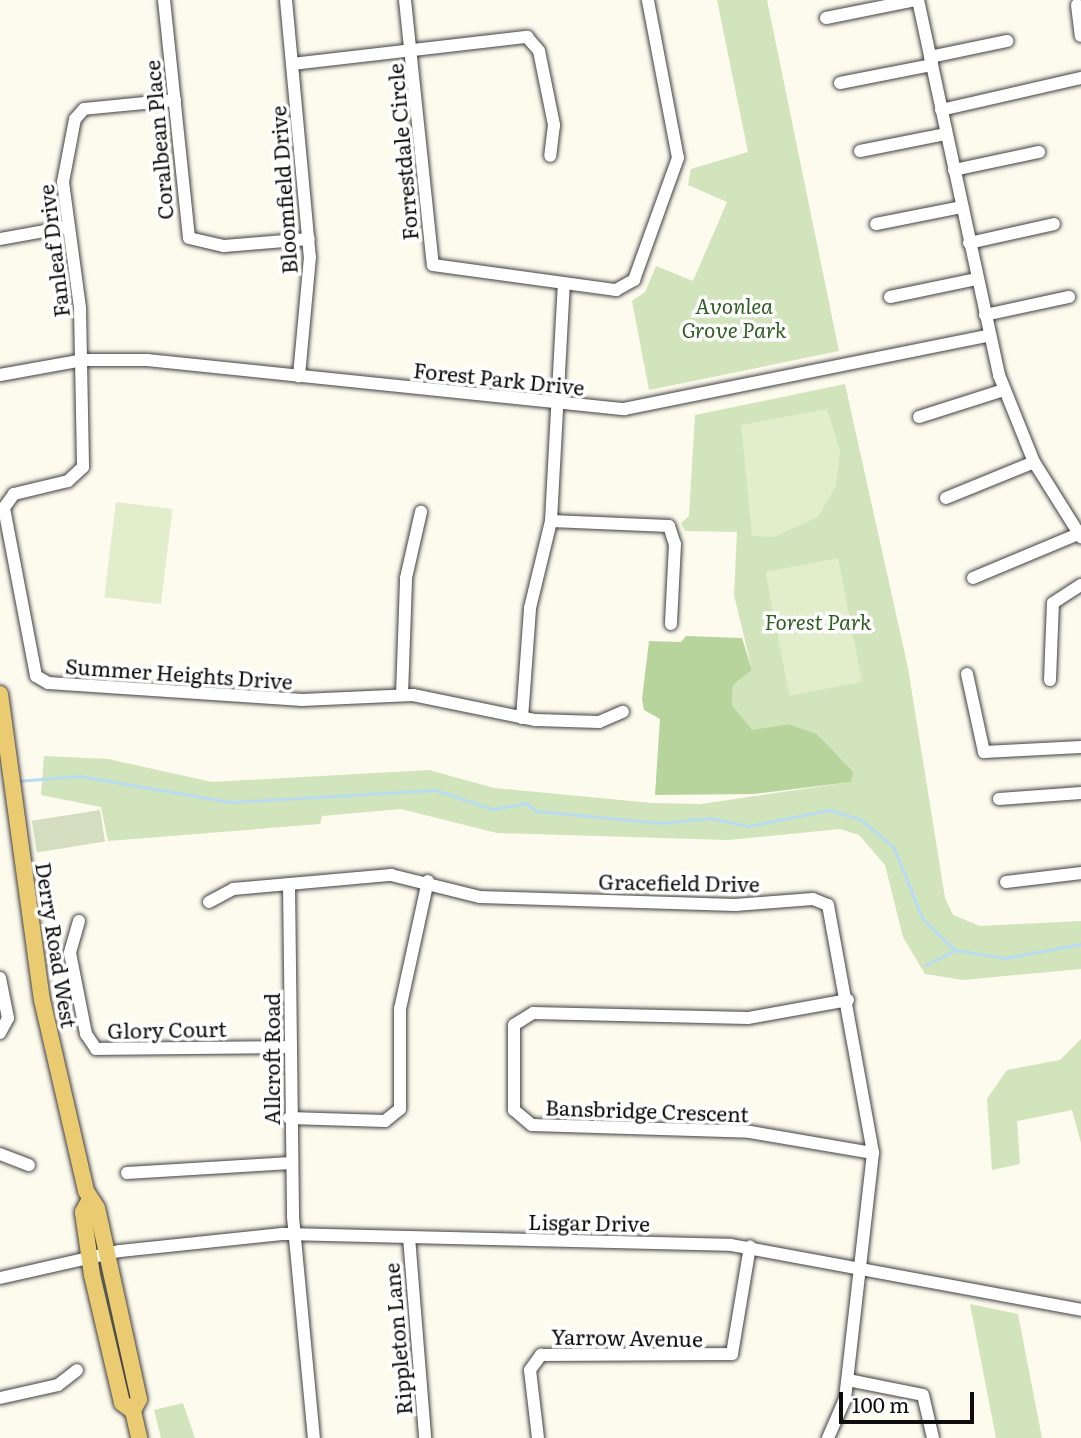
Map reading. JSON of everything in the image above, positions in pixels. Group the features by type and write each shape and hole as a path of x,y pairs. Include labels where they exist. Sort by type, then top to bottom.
{"main road":[{"name":"Derry Road West","path":"0,694 42,1000 89,1200 97,1208 99,1257 139,1399 133,1411 139,1438"}],"street":[{"name":"Coralbean Place","path":"164,0 189,238 225,246 309,239"},
{"name":"Bloomfield Drive","path":"286,0 309,239 299,376"},
{"name":"Forrestdale Circle","path":"405,0 433,265 615,290 630,285 672,189 676,137 648,0"},
{"path":"826,18 917,0 985,315 1004,390 1034,462 1080,535 974,578"},
{"path":"1077,5 1081,36"},
{"path":"292,64 532,40 554,125 550,156"},
{"path":"841,83 1007,41"},
{"path":"941,110 1081,78"},
{"name":"Fanleaf Drive","path":"83,360 67,227 64,162 77,113 175,100"},
{"path":"860,151 946,134"},
{"path":"954,170 1039,152"},
{"path":"876,224 962,206"},
{"path":"969,243 1054,224"},
{"path":"0,239 67,227"},
{"path":"890,297 977,279"},
{"path":"522,718 530,608 551,521 554,404 564,284"},
{"path":"985,315 1069,297"},
{"name":"Forest Park Drive","path":"0,375 83,360 299,376 554,404 665,404 990,335"},
{"name":"Summer Heights Drive","path":"83,360 81,471 68,481 14,494 4,509 40,680 302,700 402,695"},
{"path":"919,417 1004,390"},
{"path":"946,498 1034,462"},
{"path":"421,512 406,579 402,695 450,698 522,718 599,722 623,712"},
{"path":"551,521 669,526 675,544 671,624"},
{"path":"1050,680 1053,603 1081,585"},
{"path":"967,674 984,752 1081,747"},
{"path":"999,799 1081,793"},
{"path":"1006,882 1081,873"},
{"name":"Gracefield Drive","path":"209,902 233,889 391,875 428,881 481,897 735,905 819,900 831,909 873,1153 848,1380 843,1410 828,1438"},
{"path":"289,1118 385,1121 400,1109 400,1009 428,881"},
{"name":"Allcroft Road","path":"289,884 288,1047 291,1163 314,1438"},
{"name":"Glory Court","path":"79,921 70,953 88,1040 96,1049 288,1047"},
{"path":"0,978 8,1017 0,1033"},
{"name":"Bansbridge Crescent","path":"848,1000 748,1018 533,1013 514,1025 514,1110 532,1125 750,1132 873,1153"},
{"path":"0,1154 29,1165"},
{"path":"127,1173 291,1163"},
{"name":"Lisgar Drive","path":"0,1278 99,1257 295,1234 750,1247 1081,1310"},
{"name":"Rippleton Lane","path":"409,1237 425,1438"},
{"name":"Yarrow Avenue","path":"538,1438 530,1370 541,1355 732,1354 750,1247"},
{"path":"0,1398 58,1385 77,1370"},
{"path":"848,1380 923,1395 933,1438"}],"green space":[{"name":"Avonlea Grove Park","path":"717,0 767,0 839,351 649,390 632,301 645,292 656,266 693,281 727,202 688,185 691,169 748,152"},
{"name":"Forest Park","path":"845,384 908,668 945,898 953,915 980,926 1081,921 1081,969 963,980 925,974 903,937 885,865 859,835 840,829 728,840 497,833 401,809 322,816 320,824 108,841 101,807 41,795 44,756 108,759 212,782 429,770 494,788 652,803 701,804 851,782 852,772 817,734 789,724 752,731 732,705 733,685 752,670 734,595 737,532 685,531 681,523 689,516 695,415"},
{"path":"827,409 840,451 836,486 818,517 774,537 752,536 741,425"},
{"path":"116,502 173,509 161,604 104,597"},
{"name":"Forest Park","path":"838,558 862,682 789,696 765,572"},
{"path":"686,636 742,638 752,670 733,685 732,705 752,730 789,724 817,734 853,772 851,782 753,794 655,795 660,719 644,710 642,699 649,641 681,642"},
{"path":"100,810 105,842 37,852 32,821"},
{"path":"1081,1039 1081,1143 1072,1110 1017,1121 1020,1164 992,1170 987,1099 1007,1070 1060,1060"},
{"path":"970,1304 1018,1314 1042,1438 996,1438"},
{"path":"183,1403 195,1438 161,1438 154,1410"}],"waterway":[{"path":"17,781 80,776 230,802 436,790 493,809 526,803 537,811 661,823 711,818 749,826 829,810 860,819 894,847 923,919 955,950 1005,958 1081,944"},
{"path":"926,965 954,951"}]}
